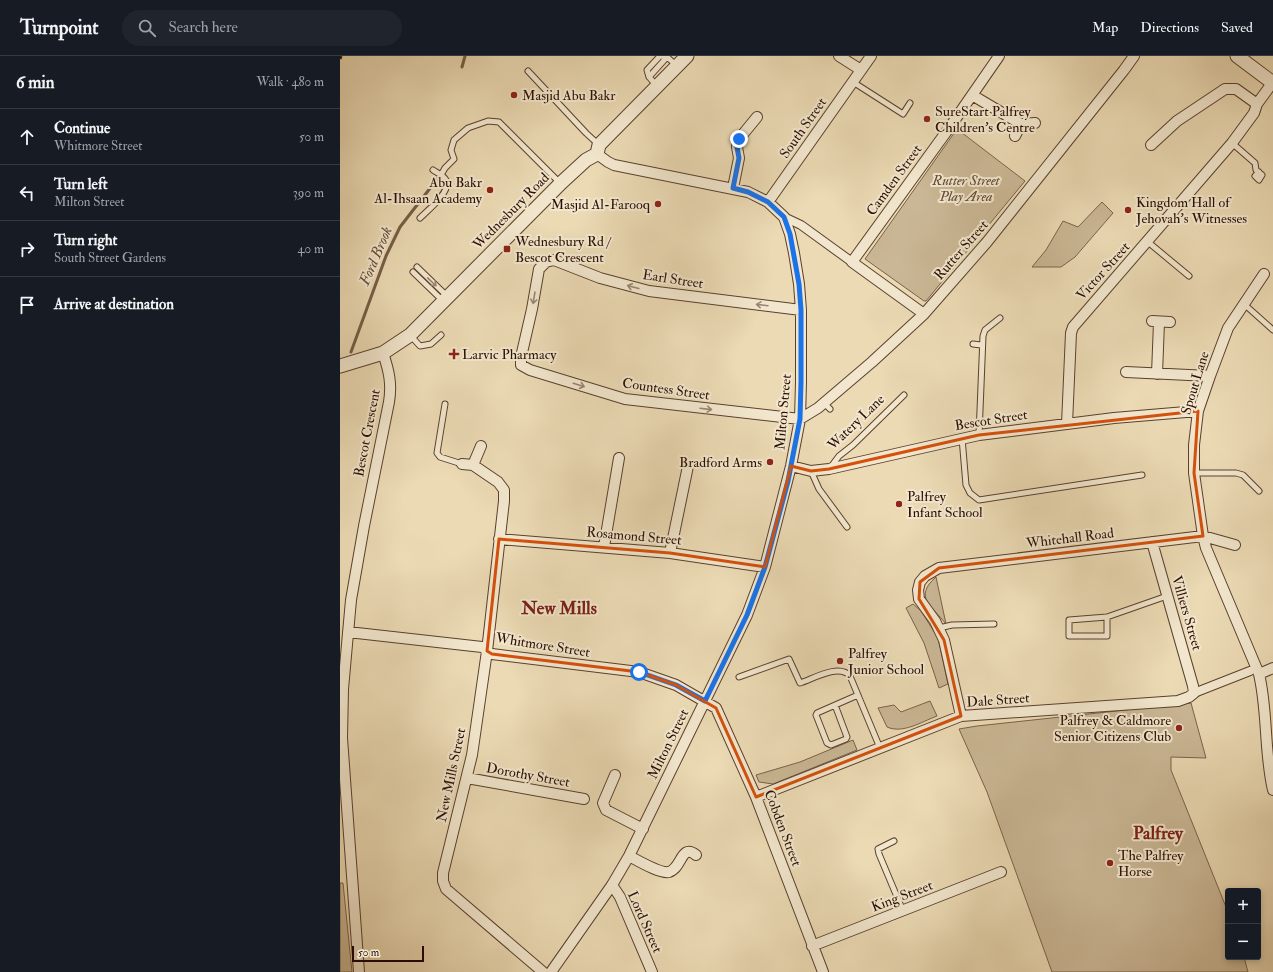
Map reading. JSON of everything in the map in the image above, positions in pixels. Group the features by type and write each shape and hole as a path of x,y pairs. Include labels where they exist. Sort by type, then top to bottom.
{"street":[{"name":"Wednesbury Road","path":"340,366 383,353 410,335 561,183 598,150 653,81 677,66 687,56"},
{"path":"839,56 861,70"},
{"name":"South Street","path":"768,202 871,56"},
{"name":"Camden Street","path":"852,262 999,56"},
{"name":"Rutter Street","path":"800,419 827,406 924,314 987,242 1134,56"},
{"path":"1237,56 1273,83"},
{"name":"Victor Street","path":"1067,424 1071,333 1073,327 1232,143 1254,114 1257,104 1273,83"},
{"path":"1151,145 1177,122 1225,89 1236,89 1257,104"},
{"path":"972,95 1021,124 1035,123"},
{"path":"733,188 739,158 737,147 739,139 757,117"},
{"path":"1015,136 1021,124"},
{"name":"Milton Street","path":"551,972 612,884 629,856 747,615 765,567 791,466 800,419 801,310 799,284 790,234 784,217 768,202 748,192 614,165 608,162 598,150"},
{"path":"784,217 801,225 924,314"},
{"name":"Earl Street","path":"546,262 554,260 600,278 649,291 801,310"},
{"name":"Countess Street","path":"546,262 539,269 521,357 521,365 530,370 626,399 800,419"},
{"name":"Spout Lane","path":"1264,274 1228,328 1210,376 1198,411 1194,445 1194,473 1206,548 1263,691 1266,741 1273,790"},
{"path":"1156,374 1156,321 1170,322"},
{"name":"Bescot Crescent","path":"359,972 342,738 343,689 351,600 391,388 389,373 383,353"},
{"path":"1126,372 1210,376"},
{"name":"Bescot Street","path":"791,466 811,471 829,469 979,435 1067,424 1198,411"},
{"path":"462,464 473,465 481,446"},
{"path":"604,547 619,458"},
{"name":"New Mills Street","path":"473,465 498,482 504,490 504,501 487,650 472,755 443,874 443,881 446,889 543,972"},
{"path":"670,553 688,466"},
{"name":"Whitehall Road","path":"939,628 919,599 918,590 920,582 925,576 939,568 1203,536 1235,545"},
{"name":"Rosamond Street","path":"499,539 670,553 765,567"},
{"name":"Villiers Street","path":"1152,542 1194,693"},
{"path":"939,628 944,640 961,716"},
{"name":"Whitmore Street","path":"348,632 482,647 492,654 639,672 676,685 705,701"},
{"name":"Dale Street","path":"756,797 961,716 1178,701 1189,697 1194,693 1255,672 1273,668"},
{"name":"Cobden Street","path":"705,701 716,708 756,797 823,972"},
{"path":"615,775 604,803 604,807 606,810 642,829"},
{"name":"Dorothy Street","path":"467,778 584,799"},
{"path":"629,856 661,872 668,872 678,865 684,854 688,851 696,855"},
{"name":"King Street","path":"812,946 1001,872"},
{"name":"Lord Street","path":"612,884 620,897 652,972"}],"lane":[{"path":"653,81 667,57 677,66"},
{"path":"528,71 586,134 598,150"},
{"path":"853,82 903,114 910,103"},
{"path":"441,175 445,168 454,159 451,150 454,140 468,128 488,122 499,122 561,183"},
{"path":"1232,143 1255,163 1256,170 1259,172"},
{"path":"420,218 447,188 447,182 441,175 433,170"},
{"path":"1148,242 1188,276"},
{"path":"415,270 446,300"},
{"path":"1244,304 1273,330"},
{"path":"979,435 981,345 985,330 1000,318"},
{"path":"410,335 420,346 431,344 441,335"},
{"path":"973,344 981,345"},
{"name":"Watery Lane","path":"829,469 839,456 855,440 904,395"},
{"path":"445,404 437,452 440,457 462,464"},
{"path":"962,438 966,485 970,493 979,500 1142,475"},
{"path":"811,471 819,489 848,527"},
{"path":"1194,473 1236,473 1243,475 1259,491"},
{"path":"1107,617 1107,636 1069,636 1069,620 1107,617 1167,596"},
{"path":"939,628 952,625 994,624"},
{"path":"739,677 790,659 800,684 834,670 842,670 850,676 880,748"},
{"path":"835,705 847,737 846,739 829,745 816,716 817,713 858,694"},
{"path":"894,842 878,849 878,854 903,911"}],"highlighted area":[{"path":"1198,411 1194,473 1203,536 939,568 920,582 919,599 944,640 961,716 756,797 716,708 676,685 639,672 492,654 487,651 499,539 670,553 765,567 791,466 811,471 829,469 979,435"}],"green space":[{"name":"Rutter Street Play Area","path":"957,129 1025,181 926,301 924,301 865,259"},
{"path":"1102,202 1113,213 1075,257 1061,267 1032,267 1046,250 1063,221 1078,227"},
{"path":"936,577 946,624 927,601 925,596 929,584"},
{"path":"913,604 921,611 938,638 948,684 939,688 924,643 906,608"},
{"path":"930,701 937,716 912,726 899,729 887,727 878,708 894,705 901,712"},
{"path":"1191,703 1206,758 1171,757 1171,770 1225,905 1225,960 1245,960 1248,972 1052,972 987,792 959,729"},
{"path":"853,740 857,750 773,784 759,782 756,775 800,762"},
{"path":"340,883 343,883 352,972 340,972"}],"waterway":[{"name":"Ford Brook","path":"462,67 465,56"},
{"name":"Ford Brook","path":"351,352 386,256 400,227 438,178"}],"place":[{"name":"Masjid Abu Bakr","path":"514,95"},
{"name":"SureStart Palfrey Children's Centre","path":"927,119"},
{"name":"Abu Bakr Al-Ihsaan Academy","path":"490,190"},
{"name":"Masjid Al-Farooq","path":"658,204"},
{"name":"Kingdom Hall of Jehovah's Witnesses","path":"1128,210"},
{"name":"Wednesbury Rd / Bescot Crescent","path":"507,249"},
{"name":"Larvic Pharmacy","path":"454,354"},
{"name":"Bradford Arms","path":"770,462"},
{"name":"Palfrey Infant School","path":"899,504"},
{"name":"Palfrey Junior School","path":"840,661"},
{"name":"Palfrey & Caldmore Senior Citizens Club","path":"1179,728"},
{"name":"The Palfrey Horse","path":"1110,863"}],"district":[{"name":"New Mills","path":"559,608"},
{"name":"Palfrey","path":"1158,833"}],"route":[{"path":"639,672 676,685 705,701 747,615 765,567 785,494 800,419 801,310 799,284 790,234 784,217 768,202 748,192 733,188 739,158 737,147 739,139"}]}
